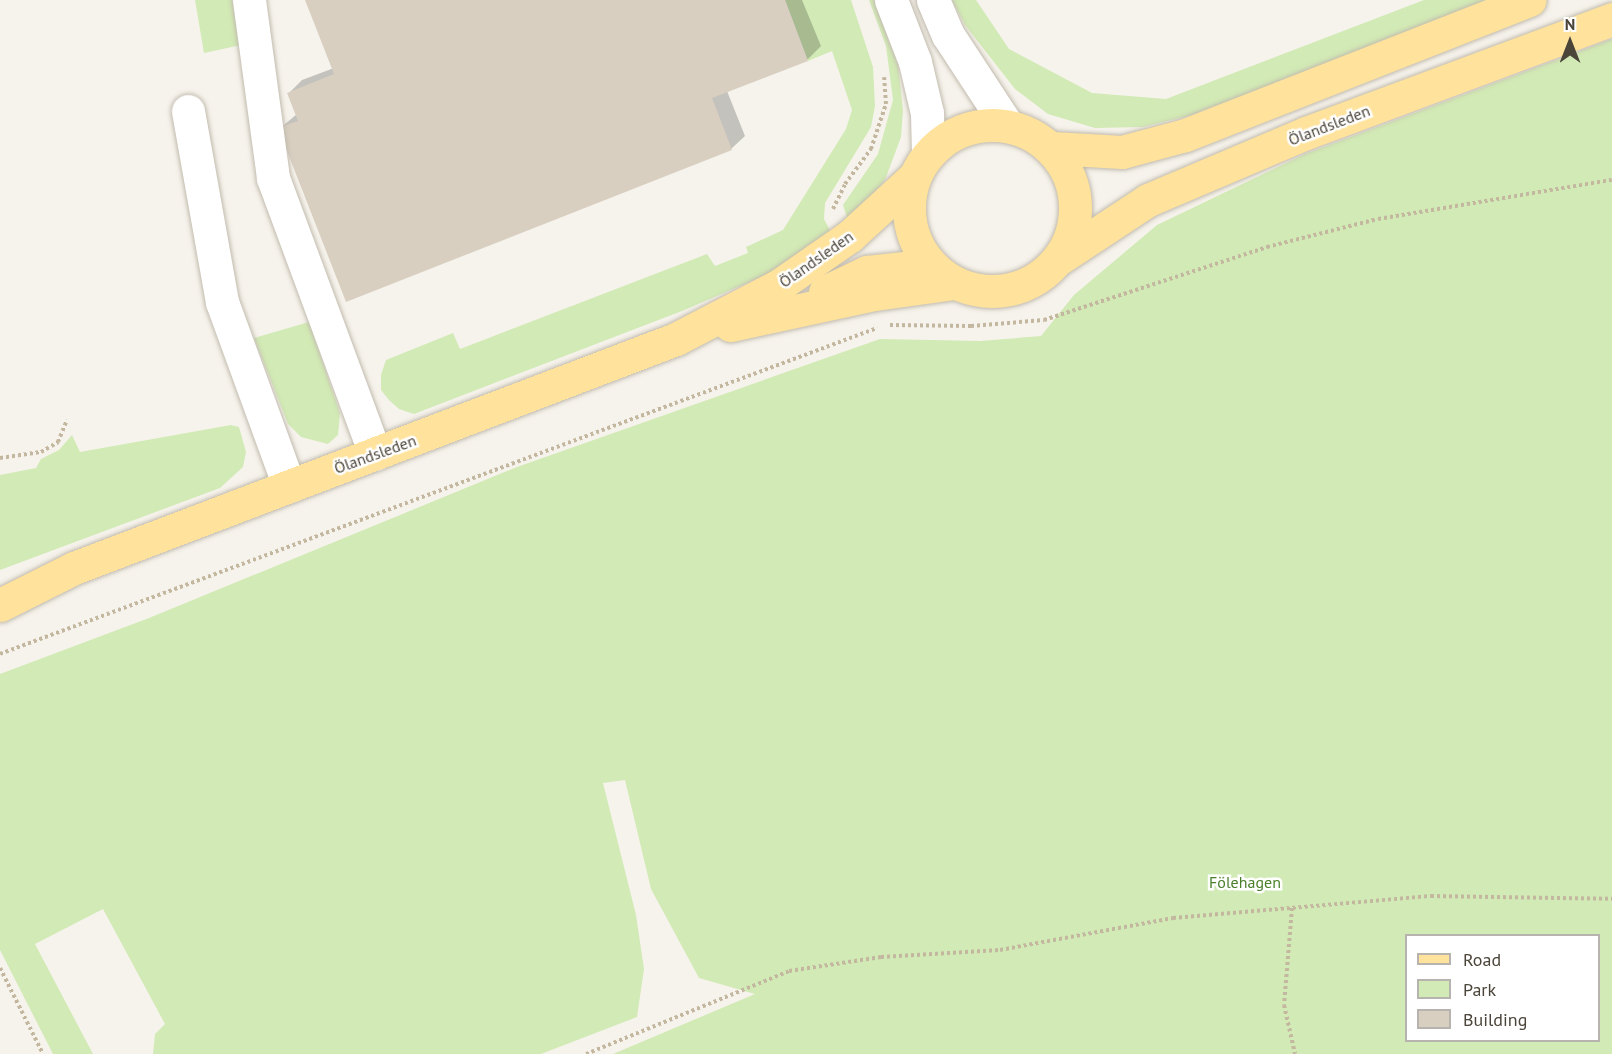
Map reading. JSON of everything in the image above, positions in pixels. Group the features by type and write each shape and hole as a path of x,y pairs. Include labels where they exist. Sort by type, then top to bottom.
{"main road":[{"name":"Ölandsleden","path":"1052,148 1122,152 1185,135 1530,0"},
{"name":"Ölandsleden","path":"676,339 783,312 867,272 942,274 982,291 1011,290 1038,278 1060,258 1148,200 1306,133 1612,19"},
{"name":"Ölandsleden","path":"0,605 74,568 676,339 778,286 850,236 948,136 974,126 1007,125 1034,134 1052,148 1070,178 1076,214 1071,237 1060,258"},
{"path":"921,165 908,204 914,240 942,274"},
{"name":"Ölandsleden","path":"0,585 74,568"}],"street":[{"path":"249,0 273,178 375,454"},
{"path":"891,0 915,62 927,113 921,165"},
{"path":"933,0 948,35 1007,125"},
{"path":"188,111 222,302 289,486"}],"path":[{"path":"850,236 837,225 833,207 871,149 886,104 884,69"},
{"path":"0,654 884,325 971,326 1044,320 1267,247 1378,219 1612,180"},
{"path":"0,458 41,452 58,442 67,420"},
{"path":"586,1054 789,971 881,957 959,955 1173,918 1431,896 1612,899"},
{"path":"1292,908 1284,1005 1295,1054"},
{"path":"0,969 43,1054"}],"green space":[{"path":"195,0 232,0 241,45 204,53"},
{"path":"785,0 851,0 873,67 875,106 871,127 825,203 824,219 833,236 787,266 682,311 414,414 399,409 389,400 381,390 381,375 386,360 453,333 460,349 707,254 715,266 748,253 746,247 783,230 846,129 852,110 832,51 808,61"},
{"path":"869,0 874,0 898,65 903,111 901,137 885,180 849,224 843,205 878,154 893,100 886,46"},
{"path":"952,0 976,0 1009,49 1092,93 1166,99 1424,0 1491,0 1192,115 1143,127 1095,128 1048,114 1015,89 965,25"},
{"name":"Fölehagen","path":"1612,39 1612,1054 613,1054 755,994 699,978 651,889 625,780 603,783 636,915 644,969 637,1017 541,1054 153,1054 155,1034 165,1024 103,909 35,944 93,1054 53,1054 0,950 0,674 149,618 517,467 880,339 980,341 1041,336 1074,295 1157,225 1305,154"},
{"path":"309,322 340,413 338,435 328,444 301,437 288,424 254,338"},
{"path":"231,425 239,427 246,452 243,467 220,488 0,570 0,475 36,468 41,459 59,450 72,435 80,452"}],"building":[{"path":"305,0 785,0 808,61 712,98 732,150 346,302 278,128 298,121 287,93 334,74"}]}
